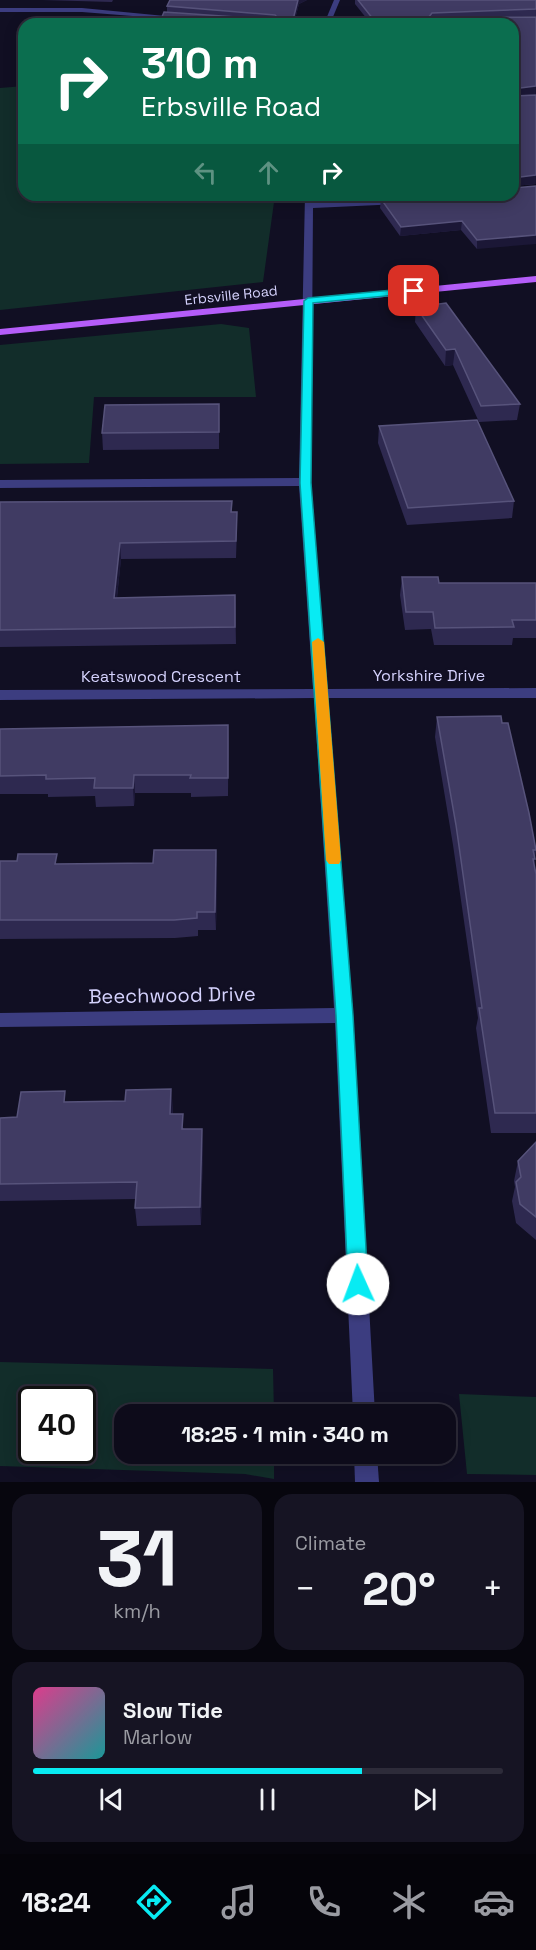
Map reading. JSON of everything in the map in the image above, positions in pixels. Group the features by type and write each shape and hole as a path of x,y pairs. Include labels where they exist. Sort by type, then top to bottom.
{"main road":[{"name":"Erbsville Road","path":"0,332 536,279"}],"street":[{"path":"330,18 337,0"},
{"path":"0,10 137,11 193,18"},
{"path":"78,18 82,10"},
{"path":"135,18 137,11"},
{"path":"309,201 305,483 344,1015 363,1404"},
{"path":"309,206 353,206 402,201"},
{"path":"0,484 305,483"},
{"name":"Yorkshire Drive","path":"322,693 536,693"},
{"name":"Keatswood Crescent","path":"0,695 322,693"},
{"name":"Beechwood Drive","path":"0,1020 344,1015"},
{"path":"366,1464 367,1482"}],"green space":[{"path":"18,86 18,201 274,201 263,282 0,310 0,88"},
{"path":"221,324 249,328 256,397 94,397 89,463 0,464 0,345"},
{"path":"0,1362 273,1369 274,1404 114,1404 114,1464 274,1464 274,1479 245,1474 0,1466"},
{"path":"459,1394 536,1397 536,1475 467,1474"}],"building":[{"path":"170,0 298,0 293,18 167,6"},
{"path":"358,0 536,0 536,9 432,13 428,18 372,18"},
{"path":"164,12 251,18 162,18"},
{"path":"536,17 536,86 519,88 519,18 428,18"},
{"path":"536,95 536,175 519,177 519,96"},
{"path":"536,186 536,235 477,240 462,221 401,227 382,201 519,201 519,188"},
{"path":"446,303 520,404 481,406 455,349 446,350 416,307"},
{"path":"219,404 219,432 102,433 105,405"},
{"path":"477,420 514,501 408,508 379,426"},
{"path":"232,501 231,512 237,512 236,541 120,543 114,598 235,595 235,627 0,630 0,502"},
{"path":"402,577 438,577 439,583 536,583 536,620 512,620 514,627 435,628 433,612 406,612"},
{"path":"501,716 502,723 508,723 536,850 533,850 535,859 533,859 536,874 536,1113 495,1113 456,825 437,717"},
{"path":"228,725 228,778 190,778 191,775 134,775 133,788 94,788 95,778 46,779 46,775 0,776 0,729"},
{"path":"154,850 216,850 215,912 197,912 197,918 174,920 0,920 0,861 17,861 18,854 57,854 55,864 153,863"},
{"path":"171,1089 170,1114 183,1114 182,1129 202,1129 200,1207 135,1208 137,1182 0,1184 0,1118 17,1117 21,1092 65,1091 64,1102 125,1101 126,1090"},
{"path":"536,1142 536,1217 520,1204 516,1182 521,1177 518,1161"}],"slow traffic":[{"path":"318,642 334,860"}],"route":[{"path":"358,1284 344,1015 305,483 308,301 414,291"}]}
